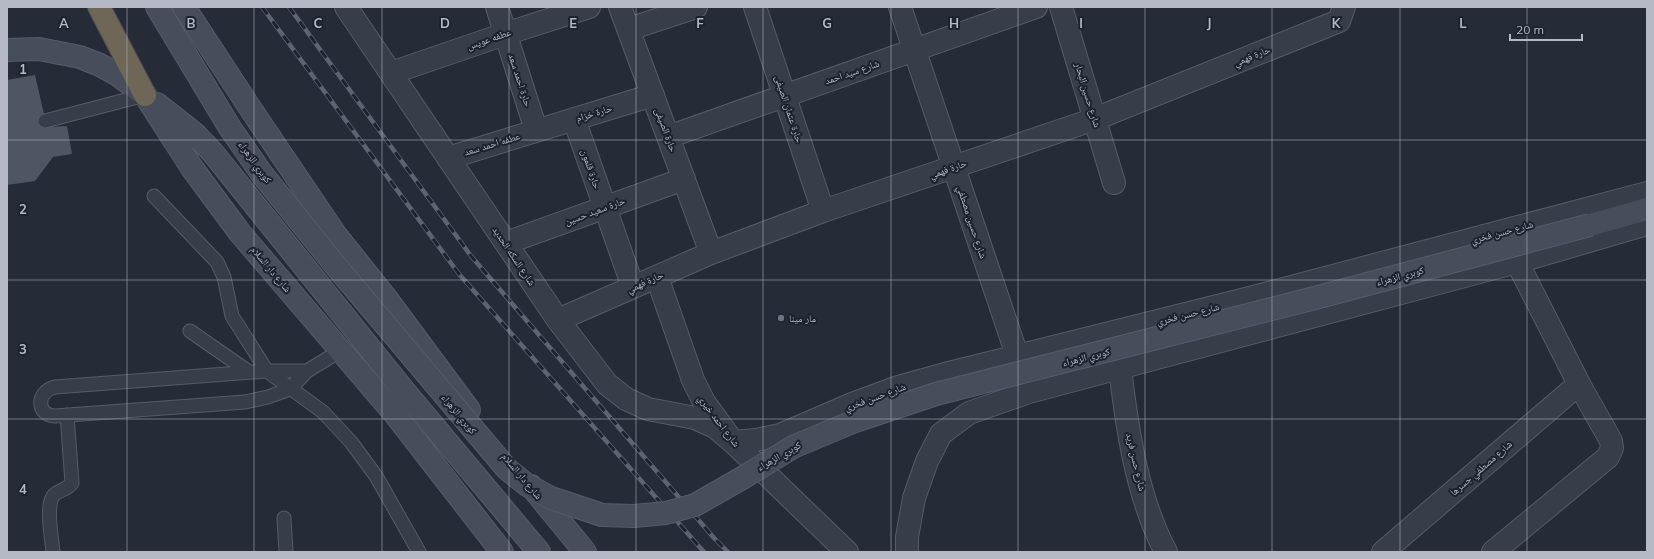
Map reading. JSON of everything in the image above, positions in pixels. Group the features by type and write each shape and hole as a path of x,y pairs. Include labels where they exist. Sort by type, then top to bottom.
{"highway":[{"path":"99,7 145,95"}],"main road":[{"name":"كوبري الزهراء","path":"157,7 230,128 262,174 335,265 507,469 527,485 551,498 602,515 634,516 666,513 695,505 793,447 855,421 936,394 1304,301 1647,209"},
{"name":"شارع دار السلام","path":"184,7 280,154 335,234 386,298 480,425 585,552"},
{"name":"شارع دار السلام","path":"7,50 38,49 80,57 100,65 118,75 145,95 192,168 240,233 394,413 502,552"},
{"path":"145,95 195,134 213,153 401,387 539,552"}],"street":[{"name":"شارع السكه الحديد","path":"346,7 558,320 607,384 626,400 648,409 695,418 715,427 733,442"},
{"name":"حارة احمد سعد","path":"497,7 536,130"},
{"name":"عطفه عويس","path":"391,73 589,7"},
{"name":"حارة الصيفى","path":"620,7 711,253"},
{"path":"629,29 696,7"},
{"name":"حارة عثمان الصيفى","path":"755,7 823,211"},
{"name":"شارع حسين مصطفي","path":"900,7 1029,392"},
{"name":"شارع سيد احمد","path":"668,137 1036,7"},
{"name":"شارع حسين البحار","path":"1068,9 1095,119 1114,183"},
{"name":"حارة فهمي","path":"558,320 711,253 823,211 1095,119 1342,14"},
{"name":"حارة خزام","path":"536,130 653,95"},
{"name":"حارة قلمون","path":"574,119 632,287"},
{"name":"عطفه احمد سعد","path":"448,158 536,130"},
{"name":"حارة سعيد حسين","path":"506,244 684,179"},
{"name":"شارع حسن فخري","path":"733,442 756,440 780,435 852,404 898,387 1246,299 1647,193"},
{"path":"907,552 907,537 914,498 927,461 942,434 969,413 1029,392 1518,262 1647,224"},
{"path":"1493,552 1608,457 1612,448 1611,441 1579,384 1518,262"},
{"name":"شارع احمد خيري","path":"657,277 697,392 733,442 847,552"},
{"name":"شارع حسن فريد","path":"1120,368 1127,425 1144,498 1159,539 1166,552"},
{"name":"شارع مصطفي جسرها","path":"1383,552 1579,384"}],"lane":[{"path":"45,121 145,95"},
{"path":"154,196 217,262 224,277 232,316 267,371 323,412 351,442 376,476 419,552"},
{"path":"190,331 249,372"},
{"path":"307,371 249,372 55,387 44,392 41,397 42,408 45,413 50,416 245,402 268,397 290,389 307,371 340,351"},
{"path":"53,552 49,508 50,501 54,495 68,488 72,483 67,415"},
{"path":"284,518 286,552"}],"building":[{"path":"35,75 47,127 67,126 72,154 53,157 35,181 7,185 7,80"}],"railway":[{"path":"262,7 459,274 704,552"},
{"path":"289,7 471,256 714,538 728,552"}],"place":[{"name":"مار مينا","path":"781,318"}]}
